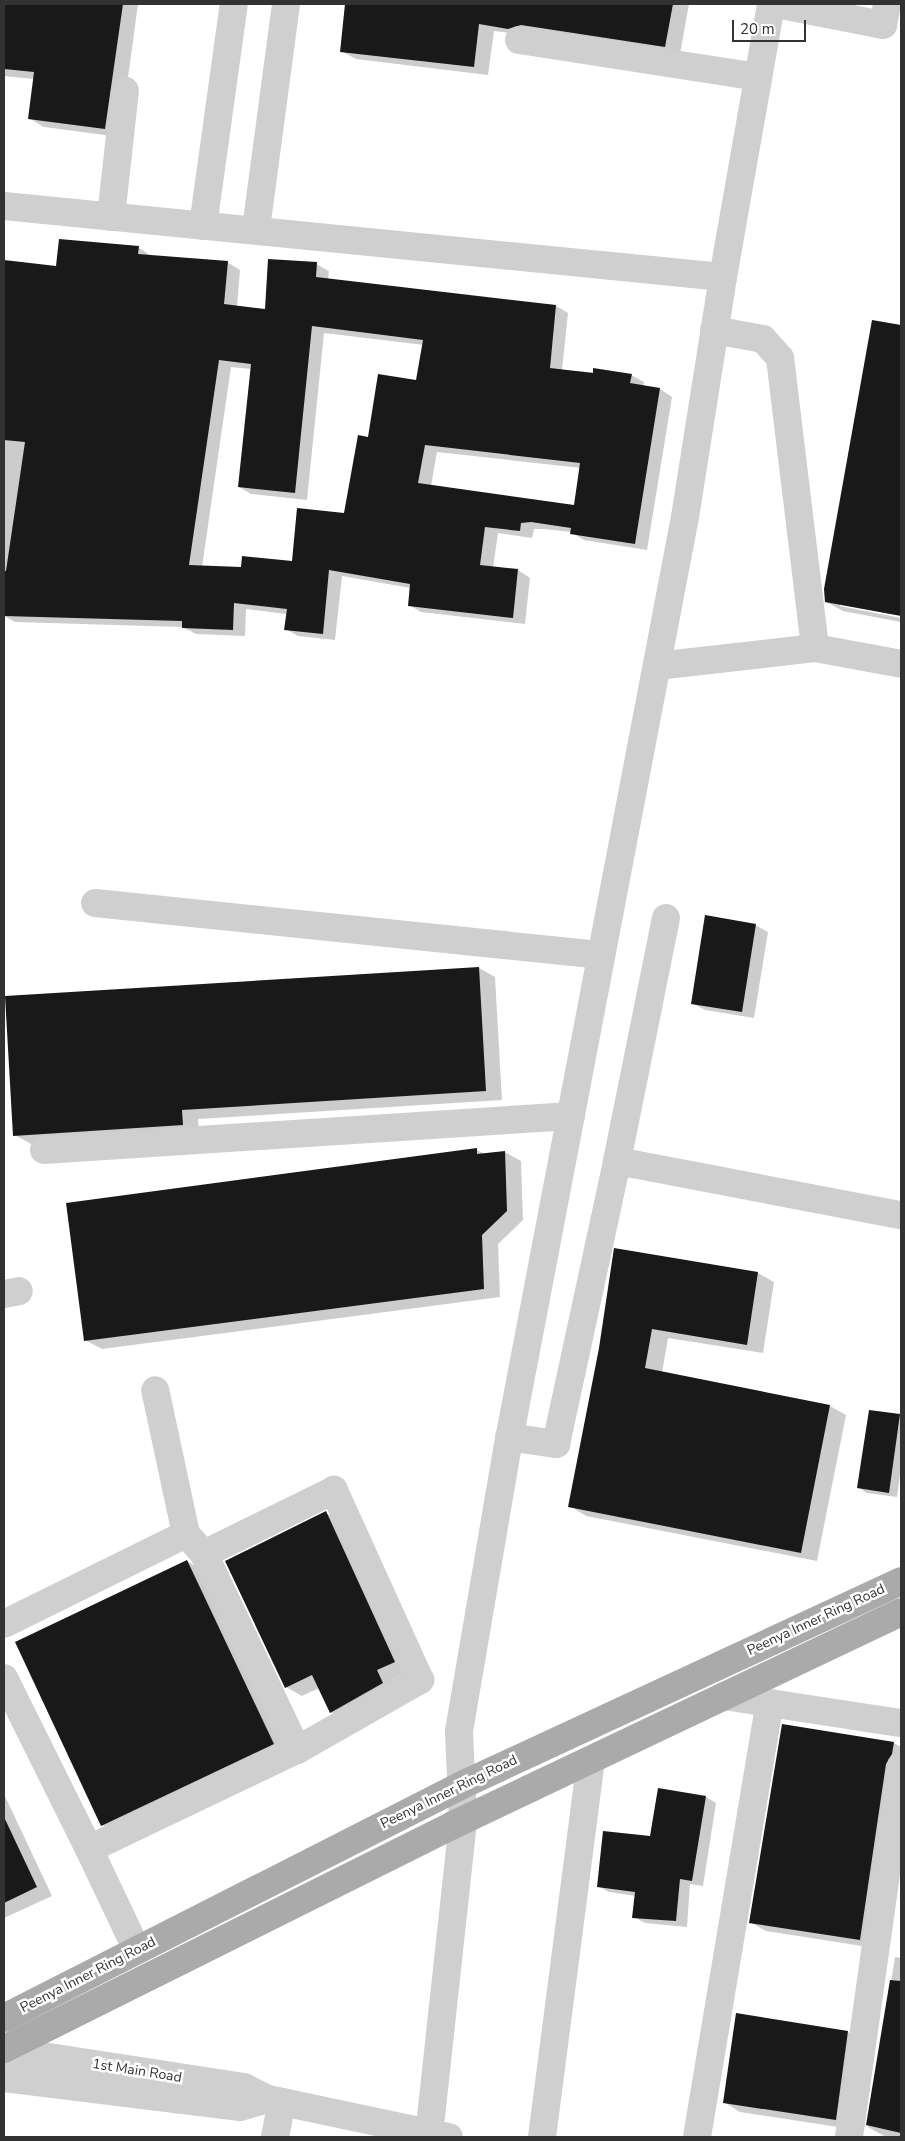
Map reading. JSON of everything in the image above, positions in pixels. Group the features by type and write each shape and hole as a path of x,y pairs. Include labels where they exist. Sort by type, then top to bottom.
{"main road":[{"name":"Peenya Inner Ring Road","path":"4,2018 462,1784 901,1581"},
{"name":"Peenya Inner Ring Road","path":"4,2049 463,1820 901,1612"},
{"path":"504,1765 504,1801"}],"street":[{"path":"203,226 234,4"},
{"path":"256,229 286,4"},
{"path":"439,2136 463,1820 460,1731 509,1437 686,518 714,330 771,4"},
{"path":"776,4 883,25 887,4"},
{"path":"519,40 758,77"},
{"path":"111,217 125,91"},
{"path":"4,206 203,226 256,229 723,277"},
{"path":"714,330 763,339 780,358 815,648"},
{"path":"657,666 815,648 901,664"},
{"path":"95,903 602,955"},
{"path":"509,1437 556,1444 618,1161 666,918"},
{"path":"44,1150 571,1116"},
{"path":"618,1161 901,1215"},
{"path":"155,1390 186,1534 204,1554 297,1750"},
{"path":"89,1849 297,1750 420,1680 334,1490 204,1554"},
{"path":"4,1624 186,1534"},
{"path":"4,1678 137,1950"},
{"path":"724,1696 901,1723"},
{"path":"698,2137 770,1703"},
{"path":"542,2137 590,1760"},
{"path":"849,2137 901,1766"},
{"name":"1st Main Road","path":"4,2049 244,2087 275,2101 439,2136"},
{"name":"1st Main Road","path":"4,2078 240,2107 275,2101"},
{"path":"275,2101 275,2137"}],"building":[{"path":"4,4 123,4 105,129 28,119 34,72 4,69"},
{"path":"345,4 673,4 665,47 521,25 508,29 479,24 474,67 340,52"},
{"path":"59,239 139,246 138,254 228,261 224,304 265,309 268,259 317,262 316,277 556,305 550,368 593,373 593,368 632,374 630,383 660,388 635,544 570,534 571,528 531,522 521,523 520,531 485,527 480,565 518,569 513,618 408,606 410,584 329,570 323,634 284,630 287,609 234,603 233,630 182,628 182,621 4,616 4,571 6,571 25,442 4,440 4,260 56,266","holes":["312,326 423,340 416,380 378,374 368,437 358,435 344,513 297,508 292,561 242,556 241,567 189,565 219,360 251,364 238,487 295,493","425,445 580,463 574,505 418,483"]},
{"path":"872,320 901,325 901,616 825,602 824,589"},
{"path":"705,915 756,924 742,1012 691,1004"},
{"path":"479,967 486,1091 182,1110 183,1125 13,1136 5,996"},
{"path":"477,1148 477,1154 505,1151 507,1211 482,1235 484,1289 84,1341 66,1203"},
{"path":"614,1248 758,1272 747,1345 652,1329 645,1368 830,1405 801,1553 568,1507 599,1348"},
{"path":"869,1410 900,1414 889,1493 857,1488"},
{"path":"326,1511 395,1662 377,1670 383,1683 330,1713 312,1675 285,1688 225,1561"},
{"path":"187,1560 274,1744 101,1826 15,1642"},
{"path":"782,1724 894,1742 892,1754 886,1764 860,1940 749,1923"},
{"path":"658,1788 706,1796 692,1881 680,1879 676,1921 632,1918 635,1892 597,1887 603,1831 650,1836"},
{"path":"4,1817 37,1887 4,1903"},
{"path":"890,1980 901,1981 901,2133 866,2125"},
{"path":"736,2013 848,2031 836,2120 723,2103"}]}
